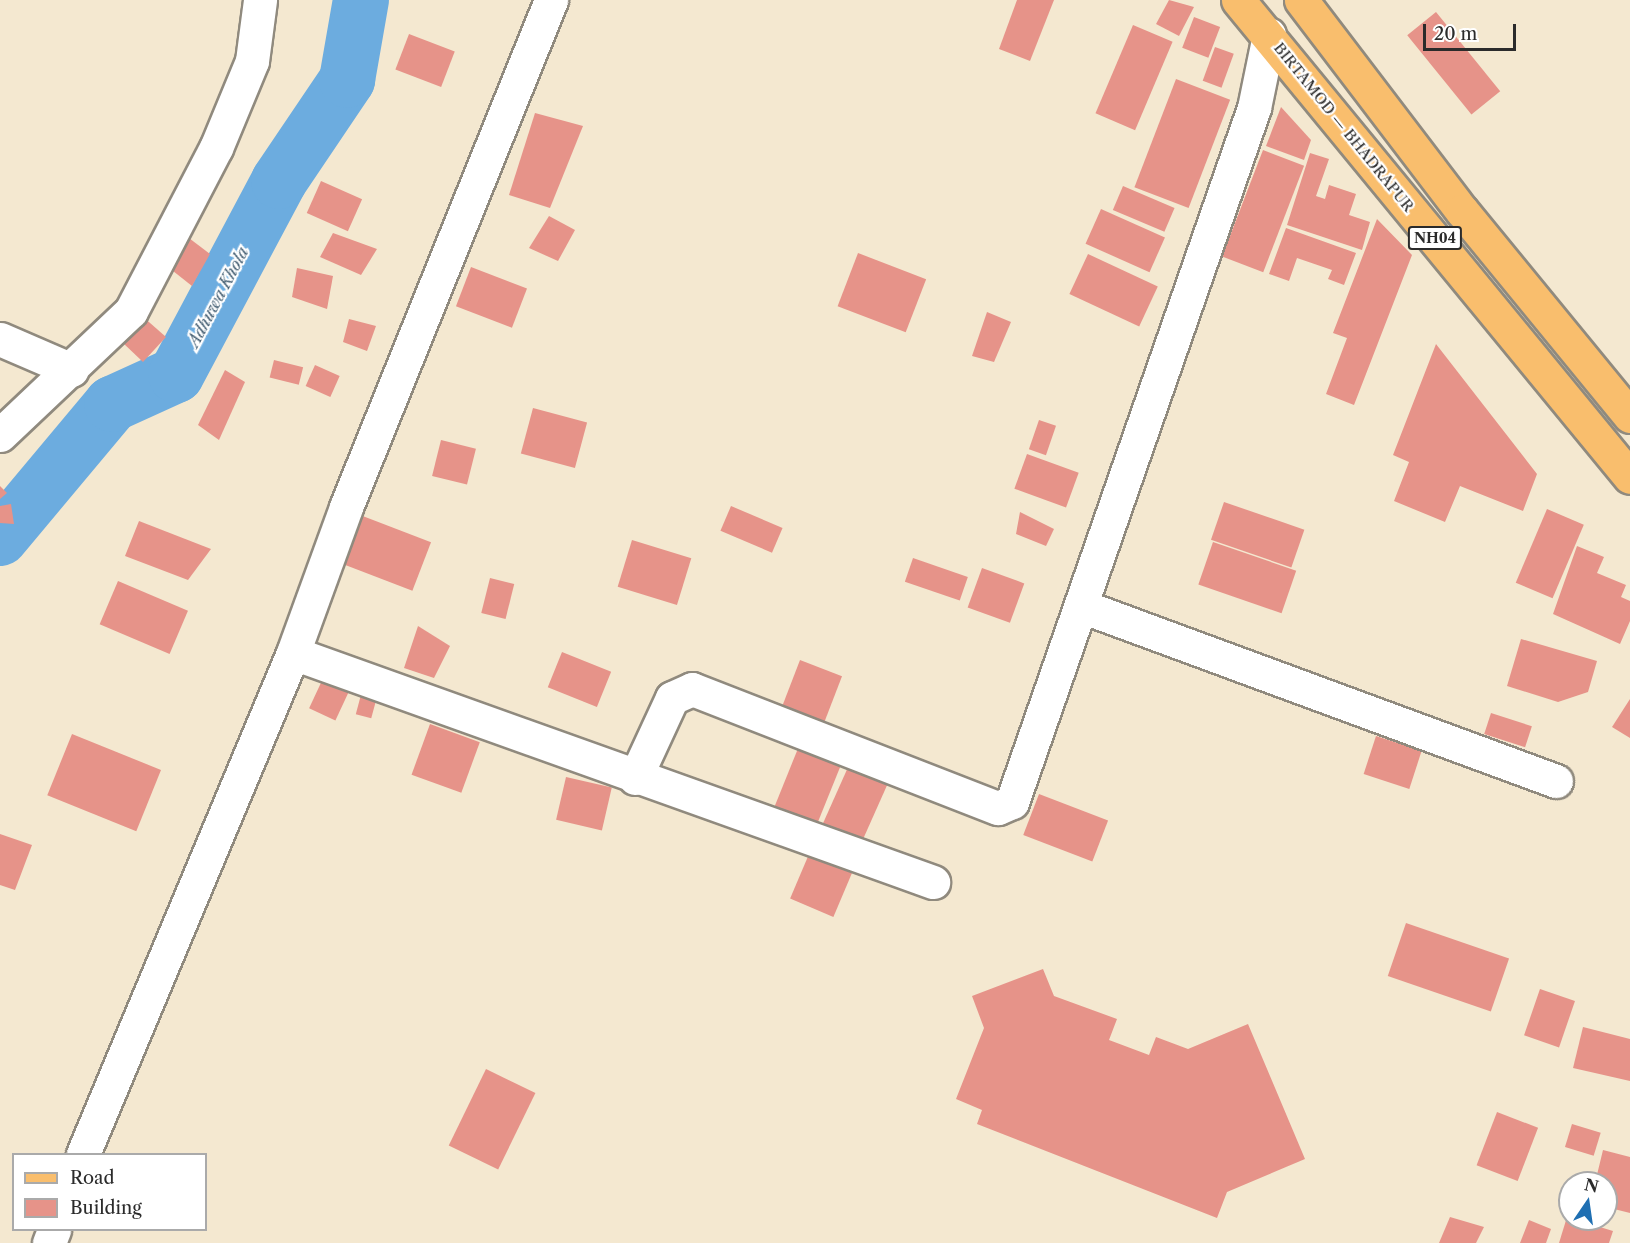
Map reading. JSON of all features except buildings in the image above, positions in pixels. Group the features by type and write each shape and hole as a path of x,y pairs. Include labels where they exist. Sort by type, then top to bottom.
{"main road":[{"name":"BIRTAMOD — BHADRAPUR","path":"1238,0 1630,477"},
{"name":"NH04","path":"1300,0 1462,212 1630,416"},
{"path":"1428,230 1462,212"}],"street":[{"path":"0,435 72,370 130,311 206,169 252,61 260,0"},
{"path":"84,1153 293,653 345,507 551,0"},
{"path":"635,778 672,698 680,690 692,689 1007,808 1084,607 1254,108 1269,35"},
{"path":"0,339 72,370"},
{"path":"1084,607 1556,781"},
{"path":"293,653 635,778 933,882"}],"waterway":[{"name":"Adhuwa Khola","path":"0,538 112,404 176,375 279,181 347,80 361,0"}]}
